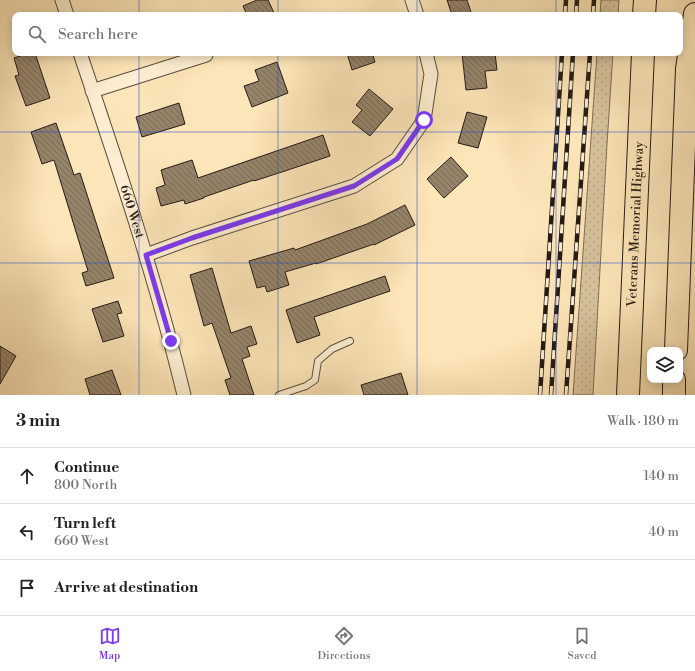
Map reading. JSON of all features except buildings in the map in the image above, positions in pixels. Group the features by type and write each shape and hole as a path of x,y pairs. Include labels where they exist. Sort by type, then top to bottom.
{"highway":[{"path":"644,12 645,0"},
{"path":"676,347 687,69 695,14"},
{"name":"Veterans Memorial Highway","path":"628,395 643,56"},
{"path":"674,383 674,395"}],"street":[{"path":"62,0 66,12"},
{"path":"412,0 416,12"},
{"name":"660 West","path":"81,56 146,255 171,341 184,395"},
{"path":"92,91 203,56"},
{"path":"146,255 192,238 354,186 397,159 424,120 431,74 427,56"}],"lane":[{"path":"279,395 306,386 315,380 318,361 332,349 350,341"}],"shaded area":[{"path":"601,0 619,0 618,12 600,12"},
{"path":"597,56 613,56 593,395 573,395"}],"railway":[{"path":"565,12 566,0"},
{"path":"576,12 577,0"},
{"path":"593,12 594,0"},
{"path":"540,395 562,56"},
{"path":"551,395 573,56"},
{"path":"566,395 590,56"}],"route":[{"path":"171,341 146,255 192,238 354,186 397,159 424,120"}]}
